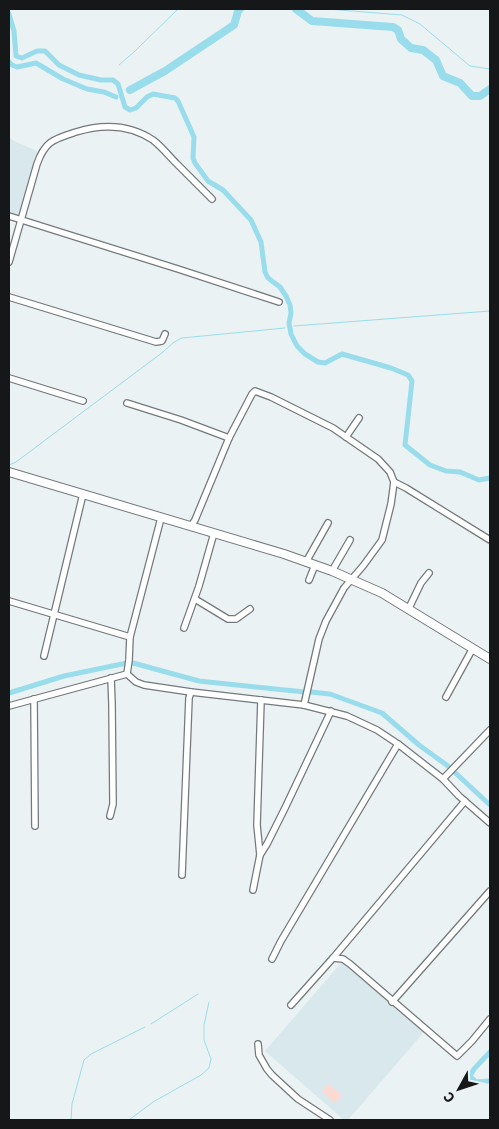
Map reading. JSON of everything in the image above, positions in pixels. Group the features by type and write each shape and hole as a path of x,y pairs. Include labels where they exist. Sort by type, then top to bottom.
{"main road":[{"path":"9,472 284,554 332,571 382,593 409,608 490,659"}],"street":[{"path":"9,262 20,220 43,149 61,137 90,128 123,127 152,140 212,199"},
{"path":"9,216 279,302"},
{"path":"9,297 156,342 162,340 165,334"},
{"path":"9,378 83,401"},
{"path":"191,526 230,438 252,394 256,391 333,428 378,459 390,472 394,482 382,540 339,595 322,630 304,705"},
{"path":"127,403 173,417 230,438"},
{"path":"346,437 360,418"},
{"path":"394,482 490,540"},
{"path":"44,656 83,494"},
{"path":"161,518 130,637 127,674 133,680 137,683 191,692 304,705 340,713 366,724 398,744 443,779 450,788 490,824"},
{"path":"306,562 328,523"},
{"path":"184,628 195,599 214,533"},
{"path":"332,571 350,540"},
{"path":"309,580 315,565"},
{"path":"409,608 421,583 429,573"},
{"path":"195,599 225,618 230,619 236,619 250,609"},
{"path":"9,601 130,637"},
{"path":"446,697 473,648"},
{"path":"9,706 127,674"},
{"path":"110,816 113,804 111,678"},
{"path":"182,875 189,698 191,692"},
{"path":"34,699 35,826"},
{"path":"253,890 260,855 257,826 261,700"},
{"path":"260,855 285,808 331,711"},
{"path":"443,779 490,730"},
{"path":"272,959 398,744"},
{"path":"291,1005 465,802"},
{"path":"392,1001 490,891"},
{"path":"333,958 344,959 457,1056 490,1019"},
{"path":"312,981 319,986"},
{"path":"258,1044 259,1056 272,1075 298,1099 330,1120"}],"shaded area":[{"path":"9,137 37,151 20,215 9,212"},
{"path":"342,962 424,1032 348,1120 344,1120 265,1051"},
{"path":"328,1084 342,1095 335,1103 322,1091"}],"waterway":[{"path":"119,65 178,9"},
{"path":"130,90 165,71 234,25 240,9"},
{"path":"296,9 312,21 393,27 398,30 401,39 411,48 423,50 436,60 443,76 460,83 472,96 480,96 490,89"},
{"path":"327,9 402,15 420,24 470,66 490,69"},
{"path":"9,14 14,31 16,56 22,58 37,51 45,51 59,65 79,75 101,80 113,80 118,84 125,107 130,110 136,108 153,94 175,98 194,137 193,158 195,163 208,181 223,190 251,220 261,242 265,272 268,278 280,287 290,305 289,323 291,334 297,346 305,354 318,362 325,363 342,354 391,368 408,375 412,381 405,445 430,465 446,471 460,472 479,480 490,478"},
{"path":"9,62 17,67 36,63 63,79 87,89 104,92 116,97"},
{"path":"294,326 490,311"},
{"path":"9,465 16,462 174,342 182,338 285,328"},
{"path":"9,693 64,676 127,663"},
{"path":"133,663 199,681 304,692"},
{"path":"311,692 330,694 382,713 419,745 448,766 490,805"},
{"path":"151,1024 198,994"},
{"path":"129,1120 153,1102 201,1075 209,1068 211,1059 204,1040 204,1025 209,1002"},
{"path":"71,1120 72,1104 84,1060 91,1054 145,1027"},
{"path":"490,1052 470,1076 476,1082 490,1081"}]}
